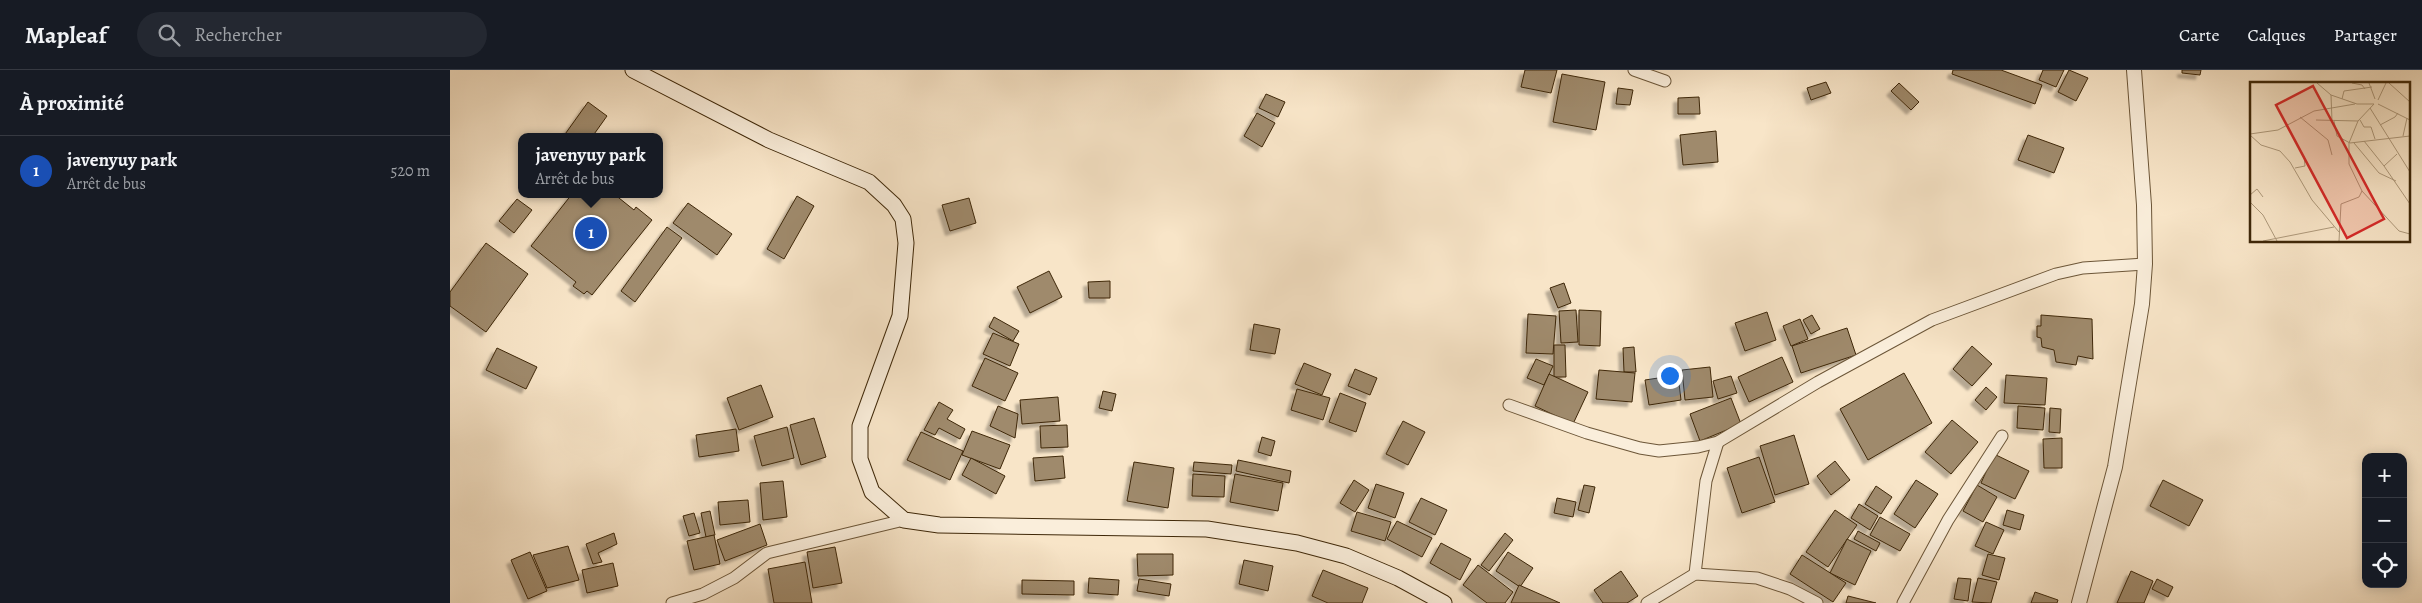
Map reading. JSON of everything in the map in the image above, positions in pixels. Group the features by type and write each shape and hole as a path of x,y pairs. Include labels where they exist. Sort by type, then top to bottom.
{"main road":[{"path":"633,70 769,140 869,182 894,204 903,219 906,243 900,316 860,426 860,459 872,492 904,520 939,525 1216,530 1297,543 1346,556 1398,578 1444,603"}],"street":[{"path":"1634,70 1664,81"},
{"path":"2080,603 2115,467 2142,304 2146,264 2144,205 2134,70"},
{"path":"1509,405 1640,448 1659,451 1718,442 1818,382 1932,320 2056,274 2083,268 2146,264"},
{"path":"1903,603 1948,520 2002,436"},
{"path":"1695,574 1706,482 1718,442"},
{"path":"672,603 703,594 734,578 767,553 904,520"},
{"path":"1647,603 1695,574 1757,578 1790,589 1817,603"}],"building":[{"path":"1525,70 1557,70 1551,93 1521,87"},
{"path":"1953,70 2001,70 2042,85 2035,104 1952,74"},
{"path":"2043,70 2064,70 2056,87 2039,80"},
{"path":"2069,70 2088,78 2076,101 2058,92"},
{"path":"2182,70 2201,70 2200,75 2182,73"},
{"path":"1562,74 1605,82 1596,130 1553,122"},
{"path":"1826,82 1831,93 1811,100 1807,88"},
{"path":"1899,83 1919,102 1911,110 1891,91"},
{"path":"1618,88 1633,90 1630,105 1616,104"},
{"path":"1266,94 1285,102 1278,117 1259,108"},
{"path":"1699,97 1700,114 1678,114 1678,98"},
{"path":"588,102 607,116 595,133 566,133"},
{"path":"1257,113 1275,123 1262,147 1244,136"},
{"path":"1716,131 1718,162 1683,165 1680,135"},
{"path":"2028,135 2064,148 2054,173 2018,160"},
{"path":"797,196 814,206 784,259 767,249"},
{"path":"569,198 619,198 634,210 636,207 652,220 592,295 587,291 584,294 573,286 576,282 531,246"},
{"path":"969,198 976,223 950,231 942,205"},
{"path":"517,199 532,210 514,233 499,221"},
{"path":"688,203 732,234 717,255 673,223"},
{"path":"667,227 682,238 635,302 621,291"},
{"path":"486,243 528,274 486,332 450,306 450,292"},
{"path":"1049,271 1062,297 1030,313 1017,287"},
{"path":"1110,281 1110,298 1089,298 1088,282"},
{"path":"1564,283 1571,303 1558,308 1550,288"},
{"path":"1576,310 1578,342 1561,343 1559,311"},
{"path":"1579,310 1601,311 1600,346 1579,345"},
{"path":"1767,312 1776,340 1745,351 1735,323"},
{"path":"1528,314 1556,316 1553,354 1526,353"},
{"path":"1812,315 1820,329 1811,334 1803,320"},
{"path":"2041,315 2092,319 2093,359 2078,356 2076,365 2056,362 2054,350 2042,347 2041,338 2037,337 2037,326 2041,326"},
{"path":"994,317 1019,331 1013,341 989,327"},
{"path":"1800,319 1808,339 1791,346 1783,326"},
{"path":"1254,324 1280,329 1275,354 1250,350"},
{"path":"1847,328 1856,355 1801,373 1792,346"},
{"path":"993,333 1019,344 1010,366 983,354"},
{"path":"1554,345 1565,345 1566,377 1554,377"},
{"path":"1972,346 1992,364 1972,386 1953,369"},
{"path":"1634,347 1636,372 1624,372 1623,348"},
{"path":"497,348 537,367 526,389 486,370"},
{"path":"1782,357 1793,382 1749,402 1738,377"},
{"path":"985,358 1018,373 1005,401 972,386"},
{"path":"1536,359 1553,366 1544,385 1527,378"},
{"path":"1304,363 1331,374 1322,395 1295,384"},
{"path":"1710,367 1713,397 1685,400 1682,370"},
{"path":"1355,369 1377,378 1370,395 1348,386"},
{"path":"1599,370 1635,373 1632,402 1596,399"},
{"path":"1904,373 1932,423 1868,460 1840,409"},
{"path":"1549,374 1588,392 1573,424 1535,406"},
{"path":"1678,375 1681,400 1649,405 1645,380"},
{"path":"2006,375 2047,378 2045,405 2004,403"},
{"path":"1731,376 1737,393 1718,399 1713,381"},
{"path":"761,385 773,417 739,430 727,398"},
{"path":"1986,387 1997,397 1986,410 1975,400"},
{"path":"1297,389 1330,398 1323,420 1291,410"},
{"path":"1103,391 1116,394 1112,411 1099,408"},
{"path":"1340,393 1366,403 1356,432 1329,422"},
{"path":"1058,397 1060,421 1022,424 1020,400"},
{"path":"1731,398 1741,424 1700,441 1690,414"},
{"path":"939,402 953,410 947,419 965,429 960,439 939,428 935,435 924,430"},
{"path":"998,406 1018,414 1015,438 990,426"},
{"path":"2018,406 2045,408 2043,430 2017,428"},
{"path":"2050,408 2061,409 2060,433 2049,432"},
{"path":"814,418 826,457 801,465 790,425"},
{"path":"1952,420 1978,442 1951,474 1925,452"},
{"path":"1403,421 1425,432 1408,465 1386,454"},
{"path":"1067,425 1068,447 1041,448 1040,426"},
{"path":"787,427 794,458 762,466 754,436"},
{"path":"736,429 739,451 699,457 696,435"},
{"path":"972,431 1010,445 1000,469 962,455"},
{"path":"921,432 963,451 950,480 907,460"},
{"path":"1794,435 1809,484 1775,495 1760,446"},
{"path":"1262,437 1275,441 1271,456 1258,452"},
{"path":"2062,438 2062,468 2044,468 2043,439"},
{"path":"1994,454 2029,471 2015,499 1981,483"},
{"path":"1063,456 1065,478 1035,481 1033,458"},
{"path":"1759,457 1775,502 1742,513 1727,468"},
{"path":"971,458 1005,476 996,494 962,475"},
{"path":"1238,460 1291,471 1289,483 1236,471"},
{"path":"1835,461 1850,480 1831,495 1817,476"},
{"path":"1134,462 1174,468 1168,508 1127,501"},
{"path":"1194,462 1232,465 1231,474 1193,471"},
{"path":"1193,474 1225,476 1224,497 1192,496"},
{"path":"1235,474 1283,483 1278,511 1230,502"},
{"path":"1354,480 1369,490 1355,512 1340,503"},
{"path":"1916,480 1938,494 1915,528 1894,514"},
{"path":"2163,480 2203,500 2189,526 2150,506"},
{"path":"783,481 787,517 763,520 760,483"},
{"path":"1376,484 1404,493 1395,518 1368,508"},
{"path":"1584,485 1595,487 1589,513 1578,510"},
{"path":"1977,485 1997,497 1983,522 1963,511"},
{"path":"1876,486 1892,497 1881,514 1865,504"},
{"path":"1421,498 1447,510 1435,535 1409,522"},
{"path":"1557,498 1576,502 1573,517 1554,513"},
{"path":"748,500 750,522 720,525 718,502"},
{"path":"1859,504 1878,516 1870,530 1851,518"},
{"path":"1835,510 1857,525 1828,567 1806,552"},
{"path":"2007,510 2024,515 2020,530 2003,525"},
{"path":"710,511 715,535 706,537 701,513"},
{"path":"1357,512 1391,522 1385,541 1351,531"},
{"path":"694,513 700,533 689,536 683,516"},
{"path":"1880,517 1910,534 1900,551 1870,535"},
{"path":"1397,521 1432,538 1422,557 1387,539"},
{"path":"1986,522 2004,530 1993,554 1975,546"},
{"path":"760,524 767,545 725,561 717,540"},
{"path":"1858,531 1880,543 1876,551 1854,539"},
{"path":"614,533 617,544 598,553 602,562 593,564 586,544"},
{"path":"1505,533 1513,540 1489,571 1481,565"},
{"path":"714,535 720,564 694,570 687,541"},
{"path":"1847,539 1871,551 1855,585 1830,573"},
{"path":"1441,543 1471,559 1460,580 1430,563"},
{"path":"568,546 579,580 547,588 533,555"},
{"path":"835,547 842,583 813,588 807,552"},
{"path":"530,552 547,591 528,599 511,560"},
{"path":"1508,552 1533,568 1520,587 1496,571"},
{"path":"1137,554 1173,554 1173,575 1138,576"},
{"path":"1988,554 2005,558 1999,580 1982,575"},
{"path":"1802,555 1846,583 1833,602 1790,574"},
{"path":"1244,560 1273,566 1268,591 1239,584"},
{"path":"805,562 812,603 774,603 768,569"},
{"path":"613,563 618,586 587,593 582,570"},
{"path":"1478,565 1513,592 1505,603 1487,603 1463,585"},
{"path":"1323,570 1368,588 1362,603 1328,603 1312,596"},
{"path":"1621,571 1638,596 1627,603 1603,603 1594,590"},
{"path":"2131,571 2153,581 2144,603 2117,603"},
{"path":"1089,578 1119,580 1118,595 1088,593"},
{"path":"1958,578 1971,579 1968,601 1954,599"},
{"path":"1978,578 1997,582 1991,603 1972,602"},
{"path":"1139,579 1171,584 1169,596 1137,591"},
{"path":"2157,579 2173,587 2168,597 2152,589"},
{"path":"1022,580 1074,581 1074,595 1022,594"},
{"path":"1519,585 1560,603 1511,603"},
{"path":"2035,592 2058,600 2057,603 2031,603"},
{"path":"1848,596 1876,603 1846,603"}],"place":[{"name":"javenyuy park","path":"591,233"}]}
